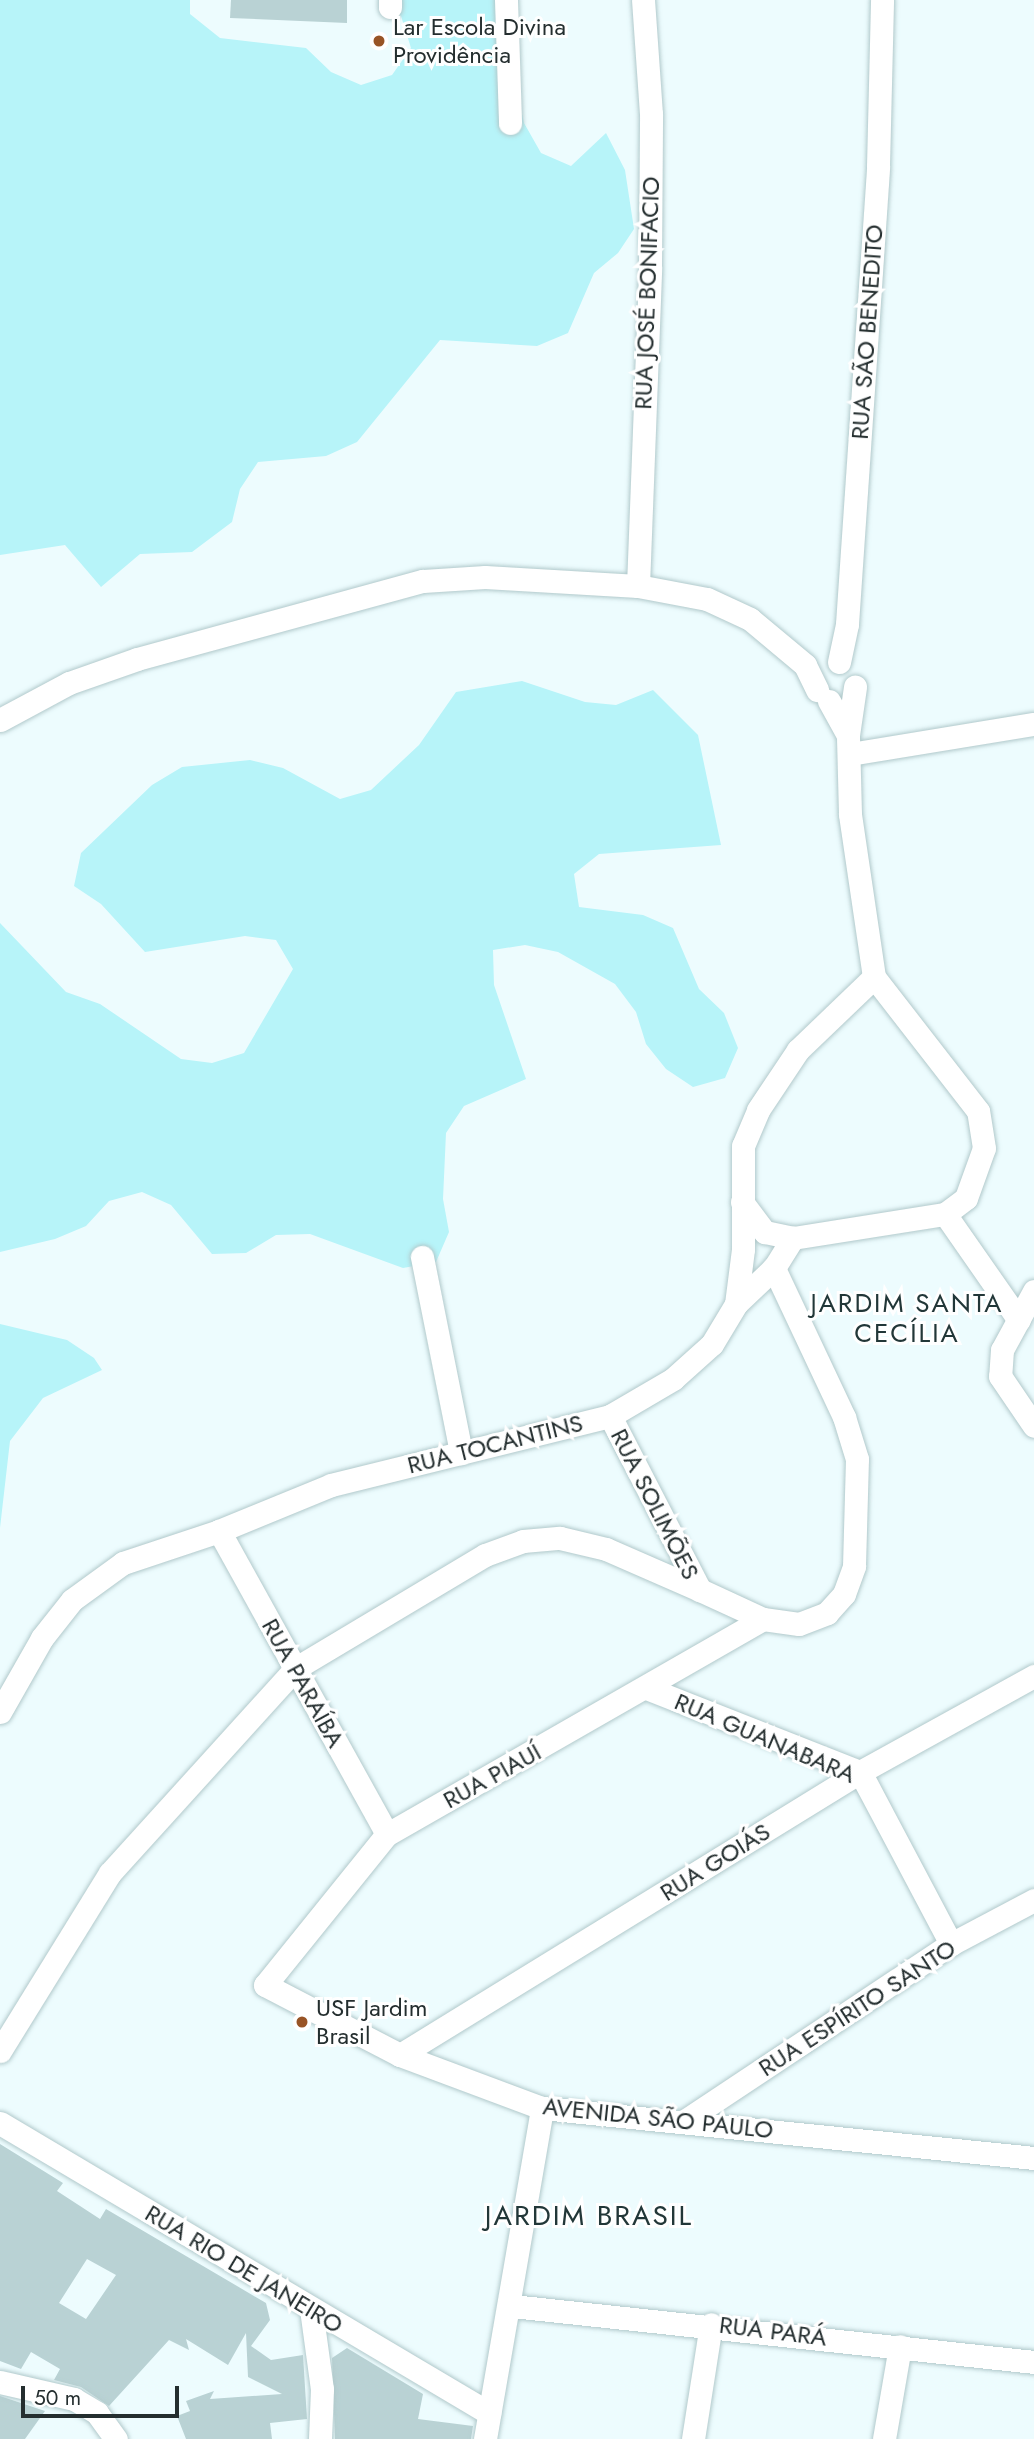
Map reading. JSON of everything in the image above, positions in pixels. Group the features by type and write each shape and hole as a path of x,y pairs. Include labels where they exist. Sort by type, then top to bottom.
{"street":[{"path":"506,0 510,123"},
{"name":"RUA JOSÉ BONIFACIO","path":"638,586 650,239 651,114 643,0"},
{"name":"RUA SÃO BENEDITO","path":"823,664 847,624 876,194 882,0"},
{"path":"0,720 69,683 137,659 423,582 485,578 638,586 707,599 750,619 823,664 853,671 855,687 849,745 850,814 874,977 978,1111 984,1148 977,1178 966,1198 945,1214 793,1238 765,1232 742,1202"},
{"path":"823,664 823,696 849,745"},
{"path":"823,696 845,700 855,687"},
{"path":"849,745 1034,724"},
{"name":"RUA TOCANTINS","path":"736,1304 743,1249 743,1146 773,1081 874,977"},
{"path":"945,1214 1018,1320"},
{"name":"RUA TOCANTINS","path":"0,1712 42,1638 72,1600 123,1563 219,1531 331,1485 610,1416 673,1379 712,1344 736,1304 774,1268 793,1238"},
{"path":"422,1257 461,1453"},
{"name":"RUA SOLIMÕES","path":"610,1416 700,1590 763,1619 799,1624 827,1613 844,1594 854,1566 859,1506 857,1459 844,1417 774,1268"},
{"path":"1034,1291 1002,1350 1000,1377 1034,1426"},
{"name":"RUA PARAÍBA","path":"219,1531 387,1834"},
{"path":"0,2051 110,1873 296,1668 485,1555 523,1541 560,1538 606,1549 700,1590"},
{"name":"RUA PIAUÍ","path":"265,1985 387,1834 649,1689 763,1619"},
{"name":"RUA GOIÁS","path":"400,2055 860,1773 1034,1676"},
{"name":"RUA GUANABARA","path":"649,1689 860,1773 951,1944"},
{"name":"RUA ESPÍRITO SANTO","path":"683,2122 951,1944 1034,1900"},
{"name":"AVENIDA SÃO PAULO","path":"265,1985 400,2055 542,2108 1034,2158"},
{"path":"485,2439 512,2306 542,2108"},
{"name":"RUA RIO DE JANEIRO","path":"0,2123 489,2413"},
{"name":"RUA PARÁ","path":"512,2306 712,2324 1034,2362"},
{"path":"311,2309 322,2389 320,2439"},
{"path":"693,2439 712,2324"},
{"path":"884,2439 900,2346"},
{"path":"0,2382 74,2399 97,2413 116,2439"}],"shaded area":[{"path":"0,0 190,0 190,14 220,38 306,48 331,72 361,85 392,75 411,48 401,16 388,0 497,0 524,123 541,153 571,166 606,133 625,170 634,229 618,253 594,273 568,333 537,346 440,340 357,442 326,456 258,462 240,489 232,522 192,552 140,554 101,587 65,545 0,555"},
{"path":"522,681 585,702 616,705 653,690 698,735 721,845 599,854 574,874 579,907 643,915 673,928 699,989 724,1013 738,1048 725,1078 693,1087 666,1069 646,1044 636,1012 615,984 558,952 525,945 493,950 494,985 526,1079 464,1106 446,1133 443,1199 449,1232 436,1262 403,1268 310,1234 276,1235 246,1253 212,1254 171,1205 142,1192 109,1201 86,1226 55,1239 0,1252 0,923 66,992 100,1004 181,1059 212,1063 244,1053 293,969 276,940 245,936 145,952 101,904 74,886 81,853 152,785 182,767 250,760 283,768 340,799 371,790 419,745 456,692"},
{"path":"0,1324 67,1340 94,1358 102,1370 43,1398 10,1441 0,1528"}],"building":[{"name":"Lar Escola Divina Providência","path":"231,0 347,0 347,23 230,18"},
{"path":"0,2144 63,2183 57,2191 100,2219 106,2209 266,2303 270,2320 251,2346 271,2360 303,2355 307,2419 270,2423 272,2439 186,2439 177,2416 190,2411 186,2401 214,2391 210,2399 282,2394 248,2377 246,2333 228,2365 186,2339 189,2350 169,2340 109,2406 81,2387 54,2380 60,2369 31,2352 21,2369 0,2361","holes":["87,2259 116,2275 86,2319 59,2303"]},
{"path":"347,2348 423,2394 418,2419 473,2426 471,2439 335,2439 332,2358"},
{"path":"0,2396 45,2411 25,2439 0,2439"}],"place":[{"name":"Lar Escola Divina Providência","path":"379,41"},
{"name":"USF Jardim Brasil","path":"302,2022"}],"district":[{"name":"JARDIM SANTA CECÍLIA","path":"907,1319"},
{"name":"JARDIM BRASIL","path":"589,2216"}]}
